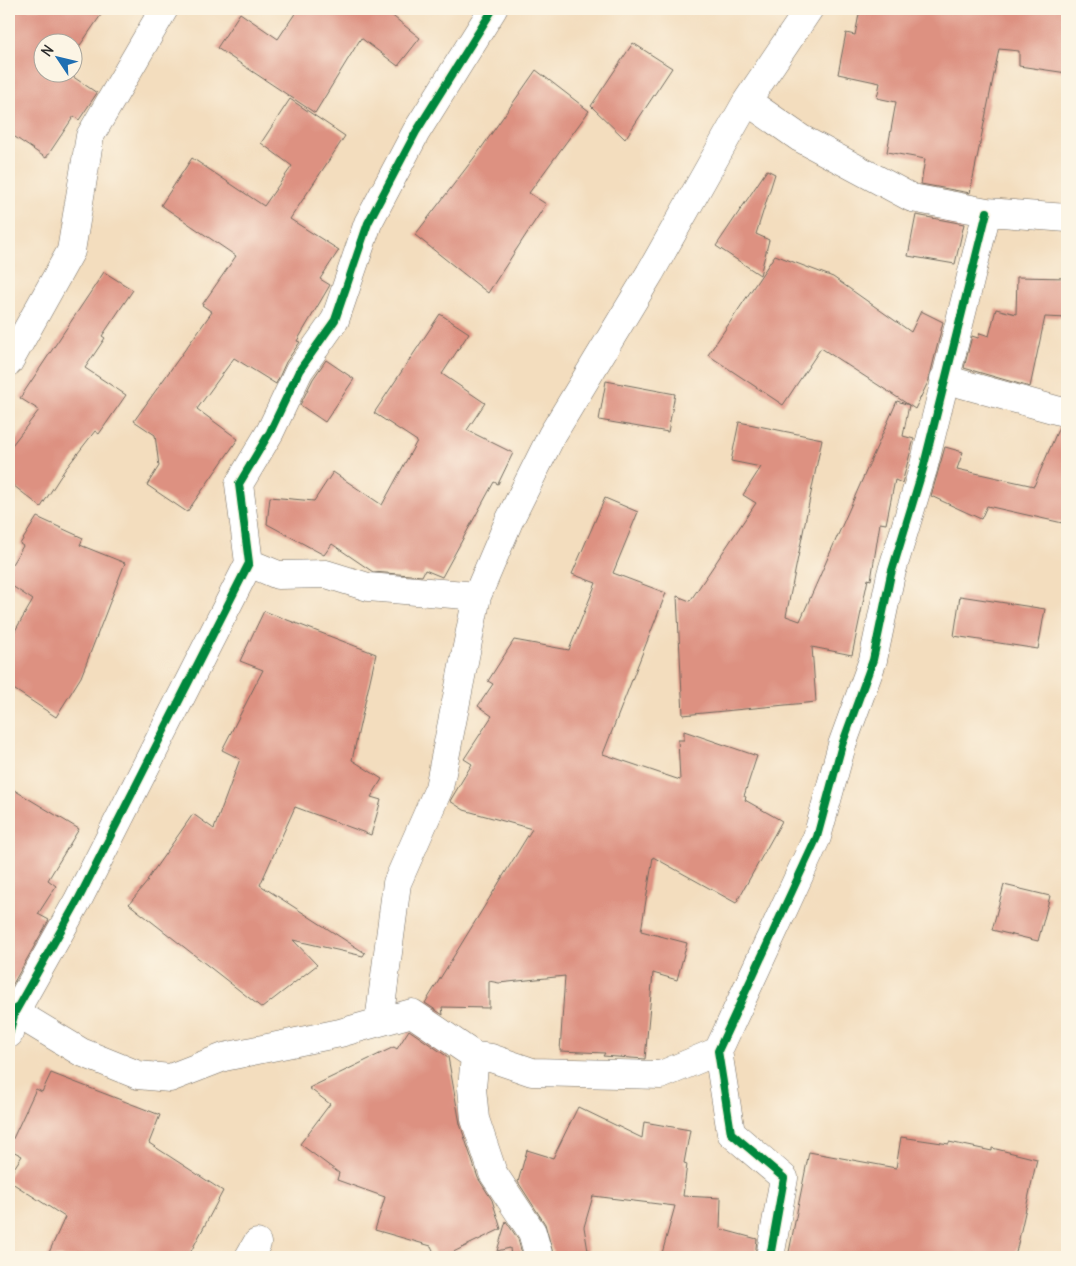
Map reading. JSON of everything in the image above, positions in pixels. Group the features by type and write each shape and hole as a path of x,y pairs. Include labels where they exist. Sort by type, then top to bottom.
{"street":[{"path":"9,362 71,251 90,136 164,9"},
{"path":"493,9 416,132 372,214 335,320 299,372 270,432 239,484 249,563 78,900 12,1023 138,1075 170,1078 224,1057 340,1032 412,1013 475,1056 491,1058 532,1072 661,1075 718,1051"},
{"path":"379,1022 397,883 439,788 477,596 509,521 552,435 650,273 747,101 809,9"},
{"path":"747,101 800,138 912,198 987,212 1067,218"},
{"path":"770,1257 784,1178 731,1133 718,1051 817,837 842,745 873,660 891,574 922,469 987,212"},
{"path":"944,379 1067,413"},
{"path":"249,563 278,574 326,574 368,587 477,596"},
{"path":"475,1056 472,1088 475,1119 493,1173 532,1232 539,1257"}],"building":[{"path":"9,9 105,9 82,42 82,32 32,32 32,82 81,82 97,93 79,120 74,116 46,158 9,133"},
{"path":"298,9 384,9 420,38 398,66 361,38 315,113 217,48 240,13 278,39"},
{"path":"860,9 1067,9 1067,73 1019,66 1019,51 999,49 970,193 921,184 925,159 887,152 896,102 877,98 880,83 838,74 846,33 855,35"},
{"path":"633,43 672,68 625,139 591,106"},
{"path":"536,70 589,111 529,193 546,204 488,293 415,235 480,150"},
{"path":"290,99 345,136 290,219 339,250 320,279 330,285 297,341 300,342 286,362 276,384 234,358 197,409 238,439 187,512 147,485 159,466 155,435 134,421 212,312 202,305 236,256 161,205 192,158 264,206 292,166 261,143"},
{"path":"767,170 775,174 756,234 769,240 760,275 716,246"},
{"path":"916,215 964,224 955,264 908,256"},
{"path":"775,255 833,277 911,332 921,311 943,322 929,380 915,409 821,348 783,405 708,355"},
{"path":"104,272 133,290 102,336 105,338 85,368 126,395 99,434 95,431 64,471 41,507 9,482 9,449 39,410 20,398"},
{"path":"1017,277 1067,278 1067,318 1045,317 1030,387 964,368 972,336 978,338 980,333 989,336 996,309 1016,314"},
{"path":"440,314 469,333 442,374 485,403 467,430 513,453 498,484 494,482 442,577 425,570 422,576 373,572 332,544 324,555 267,524 270,497 314,501 333,472 382,505 417,441 374,413"},
{"path":"326,360 354,379 325,422 300,405 313,379"},
{"path":"606,381 675,394 668,432 599,420"},
{"path":"897,401 909,405 903,436 914,439 902,483 895,480 886,524 880,523 871,580 868,579 852,655 812,647 816,702 683,715 677,596 690,601 756,503 743,495 761,467 731,461 739,422 822,439 786,616 800,621"},
{"path":"1059,427 1067,428 1067,524 987,506 981,519 931,496 945,447 963,452 957,469 1034,486"},
{"path":"605,498 638,512 613,573 666,593 603,754 680,780 678,740 684,740 684,731 757,756 744,796 746,797 745,800 782,821 736,903 653,857 641,931 687,943 677,980 653,973 645,1059 603,1056 605,1053 560,1051 565,976 499,983 489,981 489,1008 442,1007 443,1015 425,1003 532,829 464,810 450,801 472,764 464,759 492,716 478,706 493,684 488,681 514,640 569,650 596,583 572,574"},
{"path":"37,517 83,538 80,545 125,563 81,677 56,717 9,686 9,641 33,600 9,584 9,569 23,546 20,544"},
{"path":"960,596 1045,609 1038,649 954,636"},
{"path":"264,611 376,654 352,760 382,779 371,797 381,800 371,835 295,807 260,885 365,953 363,956 293,940 317,965 262,1008 129,904 148,881 193,814 214,829 240,759 222,750 263,670 240,661"},
{"path":"9,787 79,829 48,880 56,886 38,914 49,920 9,991"},
{"path":"1004,885 1050,896 1038,941 992,930"},
{"path":"409,1030 448,1057 460,1124 478,1178 492,1200 501,1229 443,1257 436,1257 431,1246 375,1230 385,1197 337,1180 339,1173 300,1144 330,1104 309,1088 394,1047 397,1049"},
{"path":"51,1073 160,1115 149,1143 223,1191 188,1257 47,1257 65,1217 9,1181 9,1176 22,1156 9,1149 9,1147 36,1089 42,1092"},
{"path":"578,1107 642,1138 644,1122 690,1130 684,1163 687,1164 683,1196 721,1198 720,1229 757,1239 755,1257 661,1257 675,1206 593,1196 584,1227 589,1257 554,1257 545,1224 518,1182 527,1150 553,1158"},
{"path":"901,1137 949,1144 949,1142 992,1151 992,1148 1037,1159 1015,1257 788,1257 809,1152 896,1168"},
{"path":"506,1221 518,1239 523,1257 511,1257 510,1248 497,1251"}],"cycle path":[{"path":"9,1034 15,1012 78,900 249,563 239,484 270,432 299,371 335,320 368,223 416,132 493,9"},
{"path":"770,1257 784,1178 731,1133 718,1051 817,837 842,745 873,660 891,574 923,469 987,212"}]}
